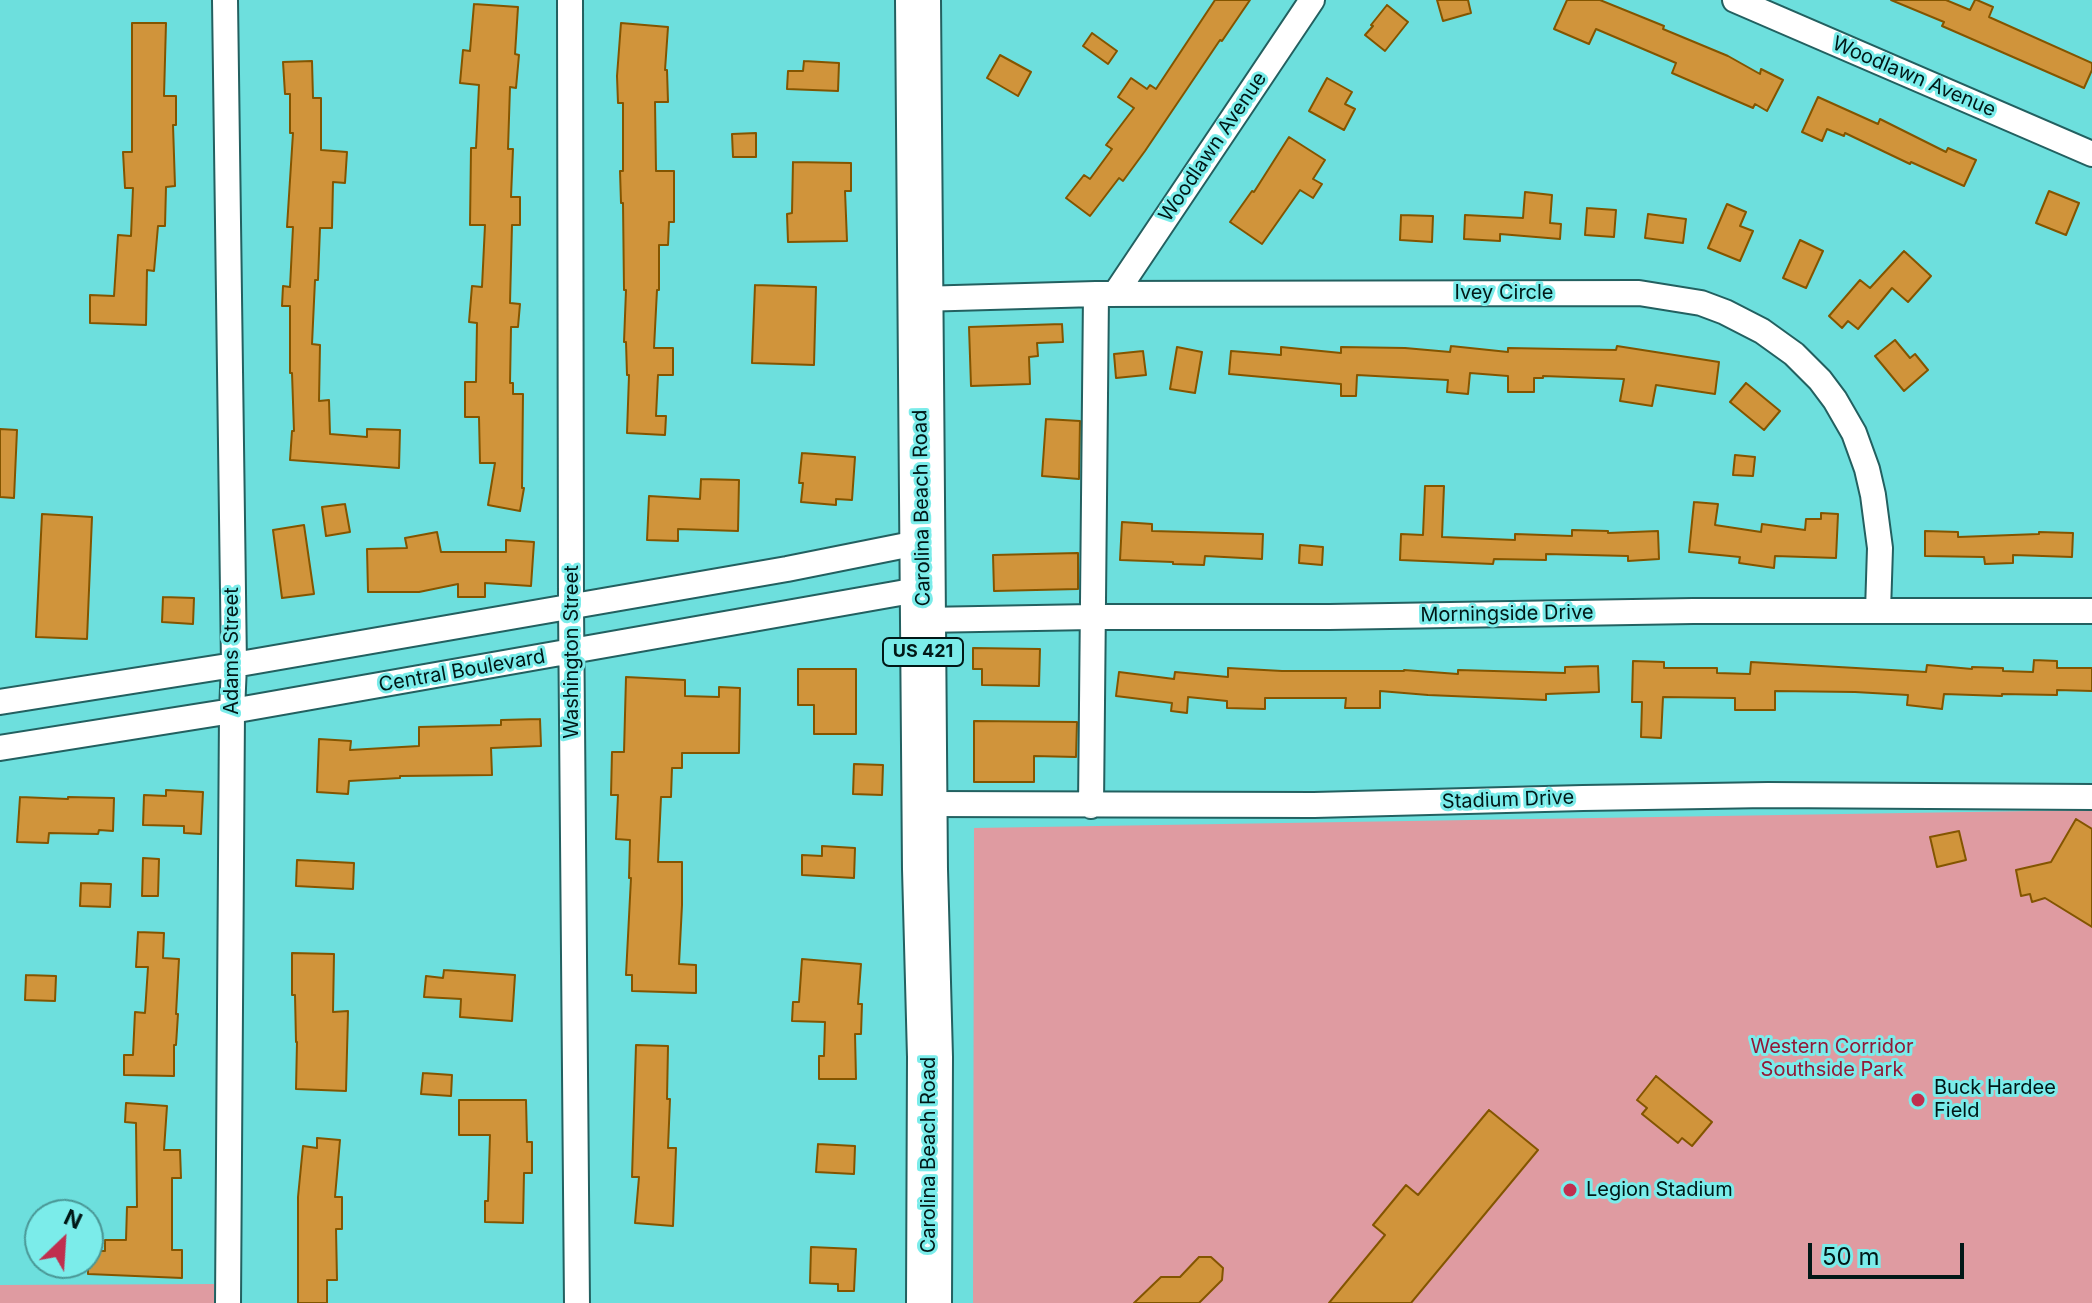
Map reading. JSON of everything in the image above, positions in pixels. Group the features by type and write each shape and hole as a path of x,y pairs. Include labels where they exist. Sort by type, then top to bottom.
{"highway":[{"name":"Carolina Beach Road","path":"918,0 924,804 930,1057 929,1303"}],"street":[{"name":"Adams Street","path":"225,0 234,665 228,1303"},
{"name":"Washington Street","path":"570,0 577,1303"},
{"name":"Woodlawn Avenue","path":"1106,294 1312,0"},
{"name":"Woodlawn Avenue","path":"1735,0 2092,154"},
{"name":"Ivey Circle","path":"919,299 1106,294 1639,293 1701,303 1762,331 1794,354 1820,380 1854,433 1873,495 1880,548 1878,611"},
{"path":"1091,806 1092,617 1106,294"},
{"path":"0,702 234,665 787,569 922,542"},
{"name":"Morningside Drive","path":"923,605 1092,617 2092,611"},
{"name":"Central Boulevard","path":"0,748 572,651 923,605"},
{"name":"Stadium Drive","path":"924,804 1314,805 1768,795 2092,797"}],"green space":[{"name":"Western Corridor Southside Park","path":"2092,810 2092,1303 973,1303 974,828"},
{"path":"214,1284 214,1303 0,1303 0,1285"}],"building":[{"path":"1215,0 1250,0 1123,181 1119,178 1090,216 1066,198 1084,175 1090,179 1112,149 1106,145 1134,108 1118,97 1131,78 1147,89 1150,85 1156,89"},
{"path":"1437,0 1468,0 1471,13 1443,21"},
{"path":"1567,0 1600,0 1664,26 1663,29 1728,56 1760,74 1761,69 1783,80 1767,111 1755,104 1753,108 1672,73 1676,63 1596,29 1589,44 1554,29"},
{"path":"1891,0 1946,0 1970,10 1977,0 1993,7 1989,17 2092,63 2092,70 2084,88 1942,26 1944,22"},
{"path":"474,4 518,7 515,54 519,55 516,88 510,87 508,149 513,149 511,197 520,197 520,225 512,225 510,303 520,304 518,327 511,327 510,383 513,383 513,394 523,394 524,488 520,511 488,505 495,463 480,463 479,417 465,417 465,382 476,382 477,323 469,322 472,286 482,287 485,225 470,225 471,148 476,148 479,85 460,83 463,50 470,51"},
{"path":"1387,5 1408,22 1385,51 1365,35"},
{"path":"132,23 166,23 164,96 176,96 176,125 173,125 175,186 166,187 165,226 158,226 154,271 147,270 146,325 90,323 90,295 114,296 118,235 131,236 133,188 125,188 123,152 132,152"},
{"path":"621,23 668,27 665,70 668,102 655,102 656,171 674,171 674,222 669,222 668,245 659,245 654,348 673,348 673,375 658,375 656,416 666,416 665,435 627,433 629,375 624,342 626,290 620,171 623,171 623,103 618,103 617,76"},
{"path":"1092,33 1117,51 1108,64 1083,46"},
{"path":"1000,55 1031,72 1018,96 987,78"},
{"path":"312,61 313,98 321,98 321,150 347,152 345,183 333,182 332,228 320,228 312,344 320,345 319,401 329,400 330,434 367,437 367,429 400,430 399,468 290,460 294,431 290,306 282,306 283,286 290,287 293,227 287,227 293,133 290,133 290,94 285,94 283,62"},
{"path":"804,61 839,63 838,91 787,89 788,71 803,71"},
{"path":"1327,78 1352,92 1345,104 1355,109 1344,130 1309,111"},
{"path":"1818,97 1878,124 1880,119 1946,152 1948,148 1976,160 1964,186 1845,133 1844,136 1827,129 1822,141 1802,132"},
{"path":"756,133 756,157 733,157 732,134"},
{"path":"1289,137 1325,160 1313,179 1322,184 1313,198 1300,190 1262,244 1230,222 1254,192"},
{"path":"793,162 851,163 851,191 845,191 847,241 788,242 787,214 792,213"},
{"path":"2049,191 2079,203 2066,235 2036,223"},
{"path":"1525,192 1552,195 1550,223 1561,224 1560,239 1500,234 1500,241 1464,239 1465,215 1523,218"},
{"path":"1727,204 1746,212 1740,226 1753,231 1740,261 1708,248"},
{"path":"1587,208 1616,210 1614,237 1585,235"},
{"path":"1648,214 1686,219 1683,243 1645,238"},
{"path":"1401,215 1433,216 1432,242 1400,240"},
{"path":"1800,240 1823,251 1806,288 1783,278"},
{"path":"1904,251 1931,276 1908,302 1892,288 1858,329 1848,321 1842,328 1829,316 1860,280 1870,288"},
{"path":"755,285 816,287 814,365 752,363"},
{"path":"1062,324 1063,342 1037,343 1038,356 1029,357 1030,384 971,386 969,327"},
{"path":"1895,340 1910,358 1915,354 1928,370 1904,391 1875,356"},
{"path":"1451,346 1508,352 1508,348 1616,350 1617,346 1719,362 1715,394 1656,385 1652,406 1620,401 1624,379 1543,376 1534,378 1534,392 1508,392 1508,376 1470,373 1468,394 1447,392 1448,380 1357,375 1356,396 1341,396 1341,384 1229,374 1231,351 1281,355 1281,347 1341,353 1341,347 1450,352"},
{"path":"1177,347 1202,352 1195,393 1170,389"},
{"path":"1143,351 1146,375 1116,378 1114,354"},
{"path":"1746,383 1780,411 1764,430 1730,402"},
{"path":"1046,419 1080,421 1079,479 1042,476"},
{"path":"0,429 17,430 14,498 0,497"},
{"path":"802,453 855,457 852,500 836,499 836,505 801,502"},
{"path":"1735,455 1755,457 1753,476 1733,475"},
{"path":"701,479 739,480 738,531 678,529 678,541 647,540 649,496 700,499"},
{"path":"1425,486 1444,486 1442,537 1515,540 1515,534 1572,536 1572,530 1608,533 1658,531 1659,559 1628,561 1628,556 1546,554 1546,560 1494,559 1493,564 1400,560 1401,534 1423,535"},
{"path":"1694,502 1718,504 1715,525 1761,532 1762,524 1805,530 1806,519 1821,519 1821,513 1838,514 1836,558 1775,556 1774,568 1739,563 1740,557 1689,552"},
{"path":"345,504 350,532 326,536 322,507"},
{"path":"42,514 92,517 87,639 36,637"},
{"path":"1122,522 1152,524 1152,531 1263,534 1262,559 1205,556 1204,565 1120,560"},
{"path":"304,525 314,594 282,598 273,530"},
{"path":"1925,531 1958,532 1958,537 2073,533 2072,557 2013,555 2013,563 1985,564 1984,557 1925,556"},
{"path":"437,532 441,552 506,552 506,540 534,542 531,586 485,583 485,597 458,597 458,584 419,592 368,592 367,549 407,548 405,538"},
{"path":"1300,545 1323,547 1322,565 1299,563"},
{"path":"1078,553 1078,589 994,591 993,555"},
{"path":"163,597 194,598 193,624 162,622"},
{"path":"973,648 1040,649 1039,686 982,685 982,669 973,669"},
{"path":"2034,660 2057,661 2057,668 2092,668 2092,691 2057,690 2057,695 1944,694 1942,709 1907,705 1908,695 1855,692 1775,691 1775,710 1735,710 1735,698 1663,697 1661,738 1641,737 1642,702 1632,702 1633,661 1664,662 1664,668 1717,668 1717,673 1750,674 1751,662 1926,672 1927,665 2033,672"},
{"path":"1598,666 1599,692 1546,694 1546,700 1380,691 1380,708 1345,708 1346,698 1265,698 1265,709 1227,708 1227,701 1188,697 1187,713 1171,711 1172,703 1116,696 1119,672 1174,679 1175,672 1228,677 1228,668 1404,670 1458,674 1458,670 1565,673 1565,667"},
{"path":"798,669 856,669 856,734 814,734 814,705 798,705"},
{"path":"626,677 685,680 685,696 719,697 719,687 740,688 739,753 682,753 682,768 672,768 671,797 661,797 658,862 682,862 679,964 696,965 696,993 632,991 632,975 626,975 630,840 616,839 618,795 611,795 612,752 624,752"},
{"path":"540,719 541,746 491,748 492,775 400,776 349,781 348,794 317,792 319,739 351,741 350,750 419,746 419,727 501,725 501,720"},
{"path":"974,721 1077,722 1076,757 1034,756 1034,782 974,782"},
{"path":"854,764 883,765 882,795 853,794"},
{"path":"166,790 203,792 201,834 184,833 184,826 143,825 144,795 166,796"},
{"path":"20,797 114,798 113,831 99,830 98,834 49,833 48,843 17,842"},
{"path":"2076,819 2092,829 2092,927 2045,898 2032,902 2030,894 2021,896 2016,870 2051,862"},
{"path":"1959,831 1966,860 1937,867 1930,837"},
{"path":"822,846 855,848 854,878 802,875 802,855 822,856"},
{"path":"143,858 159,859 158,896 142,896"},
{"path":"297,860 354,863 353,889 296,886"},
{"path":"81,883 111,884 110,907 80,906"},
{"path":"138,932 164,933 163,958 179,959 174,1076 124,1075 124,1055 133,1055 135,1012 145,1013 148,967 136,967"},
{"path":"292,953 334,954 333,1012 348,1011 346,1091 296,1089"},
{"path":"802,959 861,964 858,1004 862,1004 861,1034 855,1034 856,1079 819,1079 819,1056 824,1056 825,1022 792,1021 793,1002 799,1002"},
{"path":"444,970 515,975 512,1021 460,1017 461,999 424,997 426,976 443,978"},
{"path":"26,975 56,976 55,1001 25,1000"},
{"path":"636,1045 668,1046 668,1148 676,1148 673,1226 635,1223 639,1177 632,1177"},
{"path":"423,1073 452,1075 451,1096 421,1094"},
{"path":"1656,1076 1712,1122 1692,1146 1682,1138 1678,1143 1642,1114 1647,1108 1637,1100"},
{"path":"459,1100 526,1100 527,1142 532,1142 532,1173 524,1173 523,1223 485,1222 490,1135 459,1135"},
{"path":"126,1103 167,1106 164,1150 180,1150 181,1178 172,1178 172,1250 182,1250 182,1278 104,1275 105,1240 126,1240 127,1207 137,1207 136,1123 125,1122"},
{"path":"1489,1110 1538,1150 1411,1303 1329,1303 1385,1235 1373,1225 1406,1185 1418,1195"},
{"path":"317,1138 340,1140 335,1197 342,1197 342,1229 336,1229 337,1280 327,1280 327,1303 298,1303 298,1197 303,1146 317,1148"},
{"path":"818,1144 855,1146 854,1174 816,1172"},
{"path":"811,1247 856,1249 854,1291 838,1291 838,1284 810,1283"},
{"path":"1199,1257 1211,1257 1223,1268 1222,1280 1199,1303 1134,1303 1161,1277 1180,1277"}],"place":[{"name":"Buck Hardee Field","path":"1918,1100"},
{"name":"Legion Stadium","path":"1570,1190"}]}
